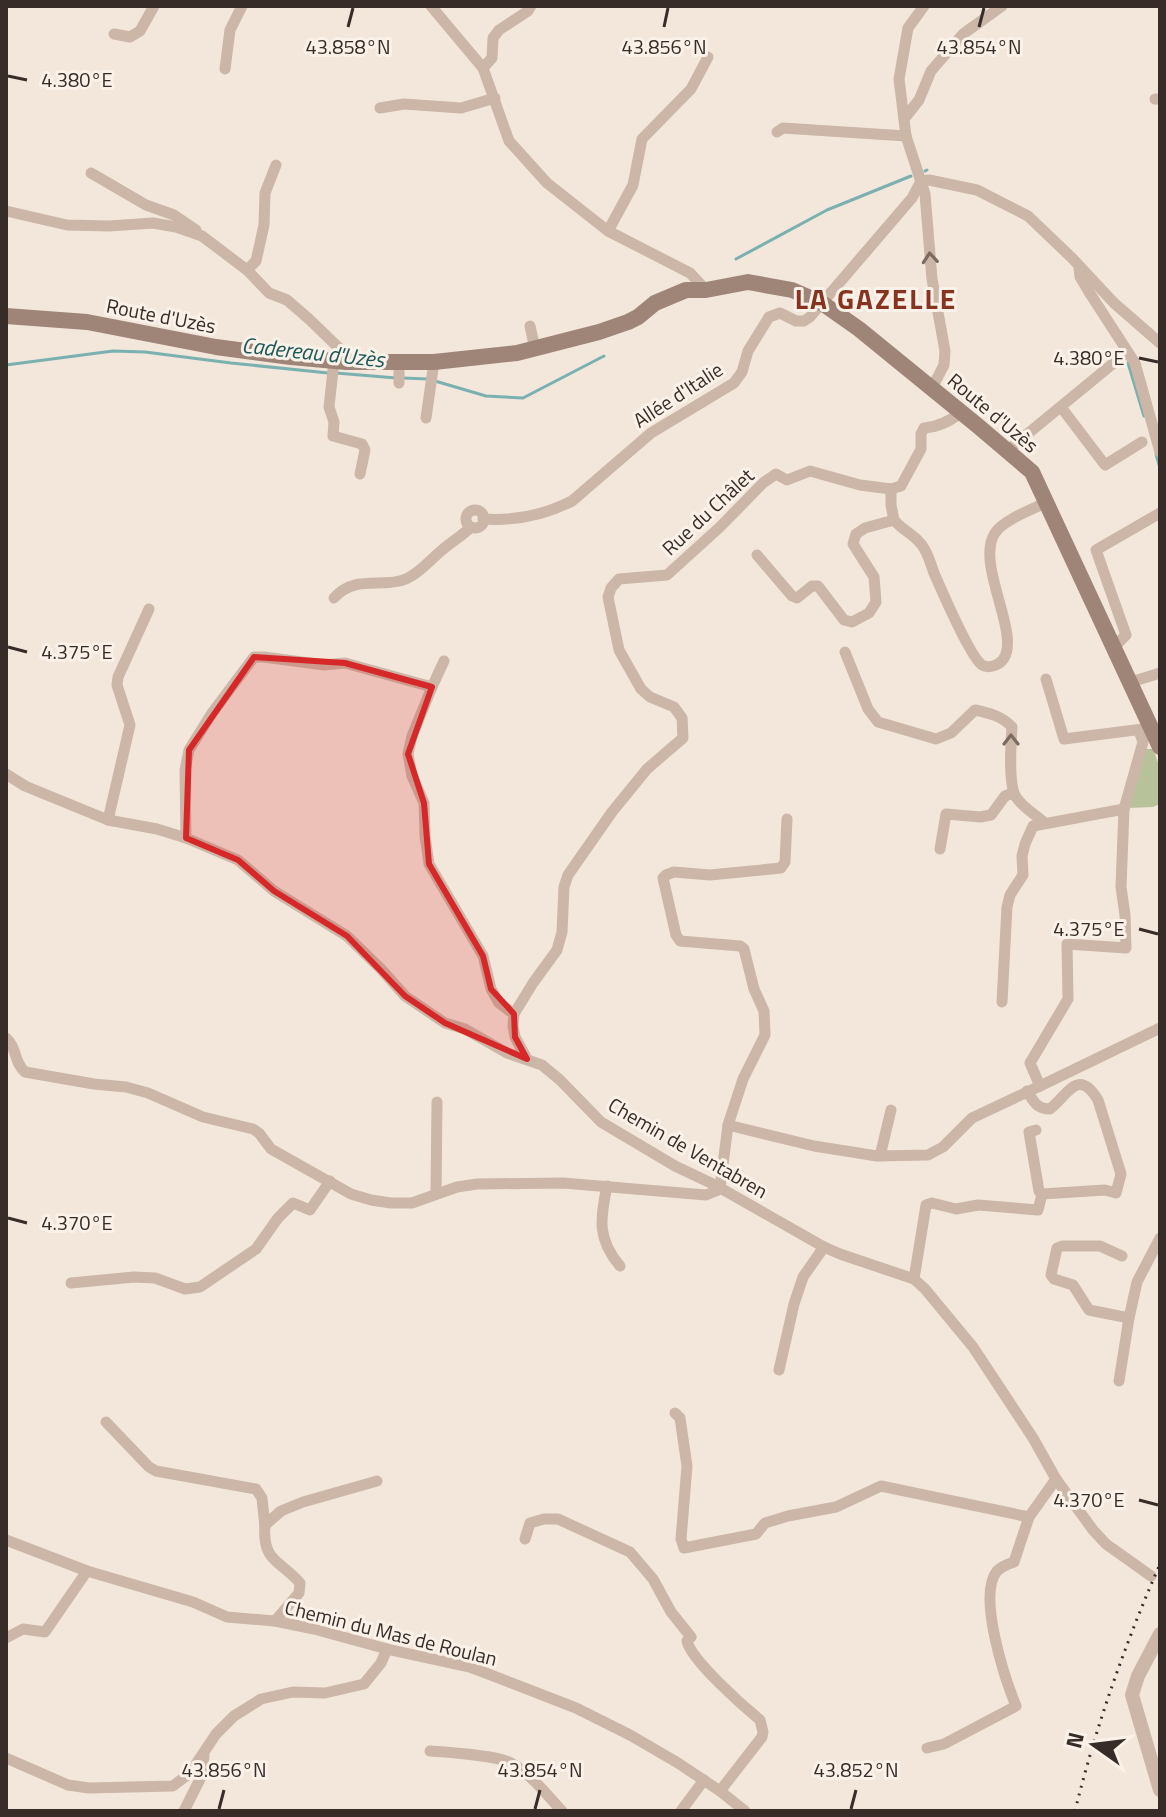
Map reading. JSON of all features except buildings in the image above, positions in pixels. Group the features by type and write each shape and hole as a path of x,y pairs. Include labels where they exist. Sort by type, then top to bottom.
{"main road":[{"name":"Route d'Uzès","path":"6,316 87,322 336,367 430,374 487,357 535,349 599,332 638,317 655,303 686,290 706,290 748,282 792,290 822,303 859,329 1032,472 1131,682 1151,734"}],"street":[{"path":"114,34 130,37 140,31 154,6"},
{"path":"225,69 230,30 242,6"},
{"path":"431,6 483,68 509,141 547,183 608,231 690,273 706,290"},
{"path":"483,68 492,58 493,38 499,30 531,6"},
{"path":"924,6 908,28 899,79 906,136 925,194 932,279 945,351 944,365 932,388"},
{"path":"904,119 919,100 931,71 963,34 1002,6"},
{"path":"608,231 633,185 642,139 691,89 708,57"},
{"path":"380,108 404,104 461,108 495,98"},
{"path":"777,132 783,128 906,136"},
{"path":"247,270 256,261 264,225 265,193 276,165"},
{"path":"91,173 146,205 191,225 247,270 269,293 287,300 342,351 329,407 334,422 333,436 362,444 365,450 360,474"},
{"path":"921,181 977,190 1028,216 1114,303 1160,343"},
{"path":"822,303 912,198 921,181"},
{"path":"6,211 67,225 153,223 202,236"},
{"path":"1078,264 1084,285 1135,363 1160,452"},
{"name":"Allée d'Italie","path":"334,598 354,585 403,581 471,527 479,526 483,519 517,518 558,509 572,501 651,433 734,383 742,372 748,351 769,317 780,313 796,321 804,321 822,303"},
{"path":"530,326 535,349"},
{"path":"1008,450 1127,352"},
{"path":"426,418 430,374"},
{"path":"1061,407 1105,465 1142,442"},
{"path":"962,412 935,427 924,428 921,449 901,486 891,489 891,505 894,520 914,535 925,549 972,654 982,665 997,665 1005,657 1008,640 988,551 994,533 1002,525 1047,502"},
{"name":"Rue du Châlet","path":"514,1014 557,950 568,875 647,769 683,738 682,718 674,707 650,697 641,689 619,650 608,597 611,588 619,579 667,575 776,474 787,480 810,471 860,485 891,489"},
{"path":"1114,647 1126,635 1096,550 1160,513"},
{"path":"757,555 792,596 797,598 812,586 818,586 844,620 852,622 869,613 876,602 874,577 853,544 856,534 865,528 894,520"},
{"path":"108,820 130,725 117,685 118,677 149,609"},
{"path":"845,652 868,709 878,722 936,739 951,733 975,710 1005,720 1012,727 1013,793 1045,823"},
{"path":"186,838 185,770 189,750 254,657 324,665 345,663 432,687"},
{"path":"444,661 412,736 408,754 412,776 424,803 429,864 483,956 491,989 499,1003 514,1014 515,1037 527,1059"},
{"path":"1131,682 1160,673"},
{"path":"1040,1086 1030,1063 1068,999 1067,944 1126,948 1121,887 1124,809 1151,734 1134,729 1064,739 1046,679"},
{"name":"Chemin de Ventabren","path":"6,774 25,786 108,820 157,829 238,860 274,891 347,936 405,996 445,1023 465,1029 507,1053 542,1065 601,1122 824,1247 914,1279 973,1347 1056,1479 1093,1530 1106,1544 1151,1576"},
{"path":"940,849 946,814 991,815 1005,796 1013,793"},
{"path":"1002,1002 1007,907 1010,895 1023,875 1022,856 1033,826 1124,809"},
{"path":"6,1038 19,1067 25,1072 126,1087 203,1117 253,1129 271,1149 351,1194 371,1200 412,1203 457,1187 477,1184 563,1183 706,1195 720,1188 728,1125 743,1079 765,1035 766,1023 744,949 740,946 680,941 663,878 674,872 710,875 781,868 785,862 787,819"},
{"path":"728,1125 814,1146 880,1156 928,1155 943,1147 972,1118 1160,1028"},
{"path":"1027,1091 1034,1103 1050,1109 1077,1084 1092,1090 1098,1100 1121,1174 1116,1193 1105,1190 1042,1194"},
{"path":"436,1194 437,1102"},
{"path":"880,1156 891,1110"},
{"path":"914,1279 926,1205 932,1203 956,1209 978,1205 1038,1210 1042,1194 1029,1132 1036,1130"},
{"path":"71,1283 134,1277 155,1278 185,1289 200,1287 256,1249 293,1203 310,1210 330,1181"},
{"path":"607,1186 601,1214 602,1231 609,1253 620,1266"},
{"path":"1119,1381 1137,1282 1160,1238"},
{"path":"1122,1256 1100,1246 1062,1246 1057,1248 1051,1275 1054,1279 1073,1285 1089,1310 1129,1318"},
{"path":"779,1370 803,1277 824,1247"},
{"path":"675,1413 680,1418 687,1466 681,1539 684,1548 756,1534 765,1523 836,1507 881,1486 1029,1517"},
{"path":"106,1422 156,1471 256,1489 262,1498 264,1540 271,1559 300,1583 299,1593 275,1621"},
{"path":"927,1748 944,1744 1016,1706 1003,1673 994,1632 991,1583 998,1569 1014,1562 1029,1517 1056,1479"},
{"path":"265,1527 281,1511 377,1481"},
{"path":"525,1539 530,1523 558,1519 630,1552 653,1579 671,1612 691,1637 687,1645 692,1652 721,1685 760,1720 762,1726 762,1737 720,1791"},
{"name":"Chemin du Mas de Roulan","path":"6,1540 87,1571 193,1602 227,1617 275,1621 314,1629 470,1667 576,1708 630,1735 704,1780 745,1811"},
{"path":"6,1638 23,1629 45,1632 87,1571"},
{"path":"1160,1634 1138,1676 1132,1695 1160,1790"},
{"path":"6,1758 68,1785 89,1788 173,1786 190,1773 216,1734 234,1716 261,1699 293,1692 325,1693 364,1684 381,1663 387,1649"},
{"path":"430,1751 510,1762 562,1811"},
{"path":"184,1811 202,1775 205,1752"},
{"path":"681,1811 704,1780"}],"highlighted area":[{"path":"254,657 345,663 432,687 408,754 424,803 429,864 483,956 491,989 514,1014 515,1037 527,1059 445,1023 405,996 347,936 274,891 238,860 186,838 189,750"}],"green space":[{"path":"1143,749 1153,749 1160,768 1160,804 1128,808"}],"waterway":[{"name":"Cadereau d'Uzès","path":"736,259 827,210 911,176"},
{"name":"Cadereau d'Uzès","path":"6,365 113,351 328,373"},
{"name":"Cadereau d'Uzès","path":"435,381 486,396 523,398 604,356"},
{"name":"Cadereau d'Uzès","path":"1128,363 1144,416"},
{"name":"Cadereau d'Uzès","path":"336,373 396,378"},
{"name":"Cadereau d'Uzès","path":"403,378 428,379"},
{"name":"Cadereau d'Uzès","path":"1156,454 1160,468"}],"railway":[{"path":"1075,1811 1112,1686 1160,1564"}],"district":[{"name":"LA GAZELLE","path":"876,299"}]}
